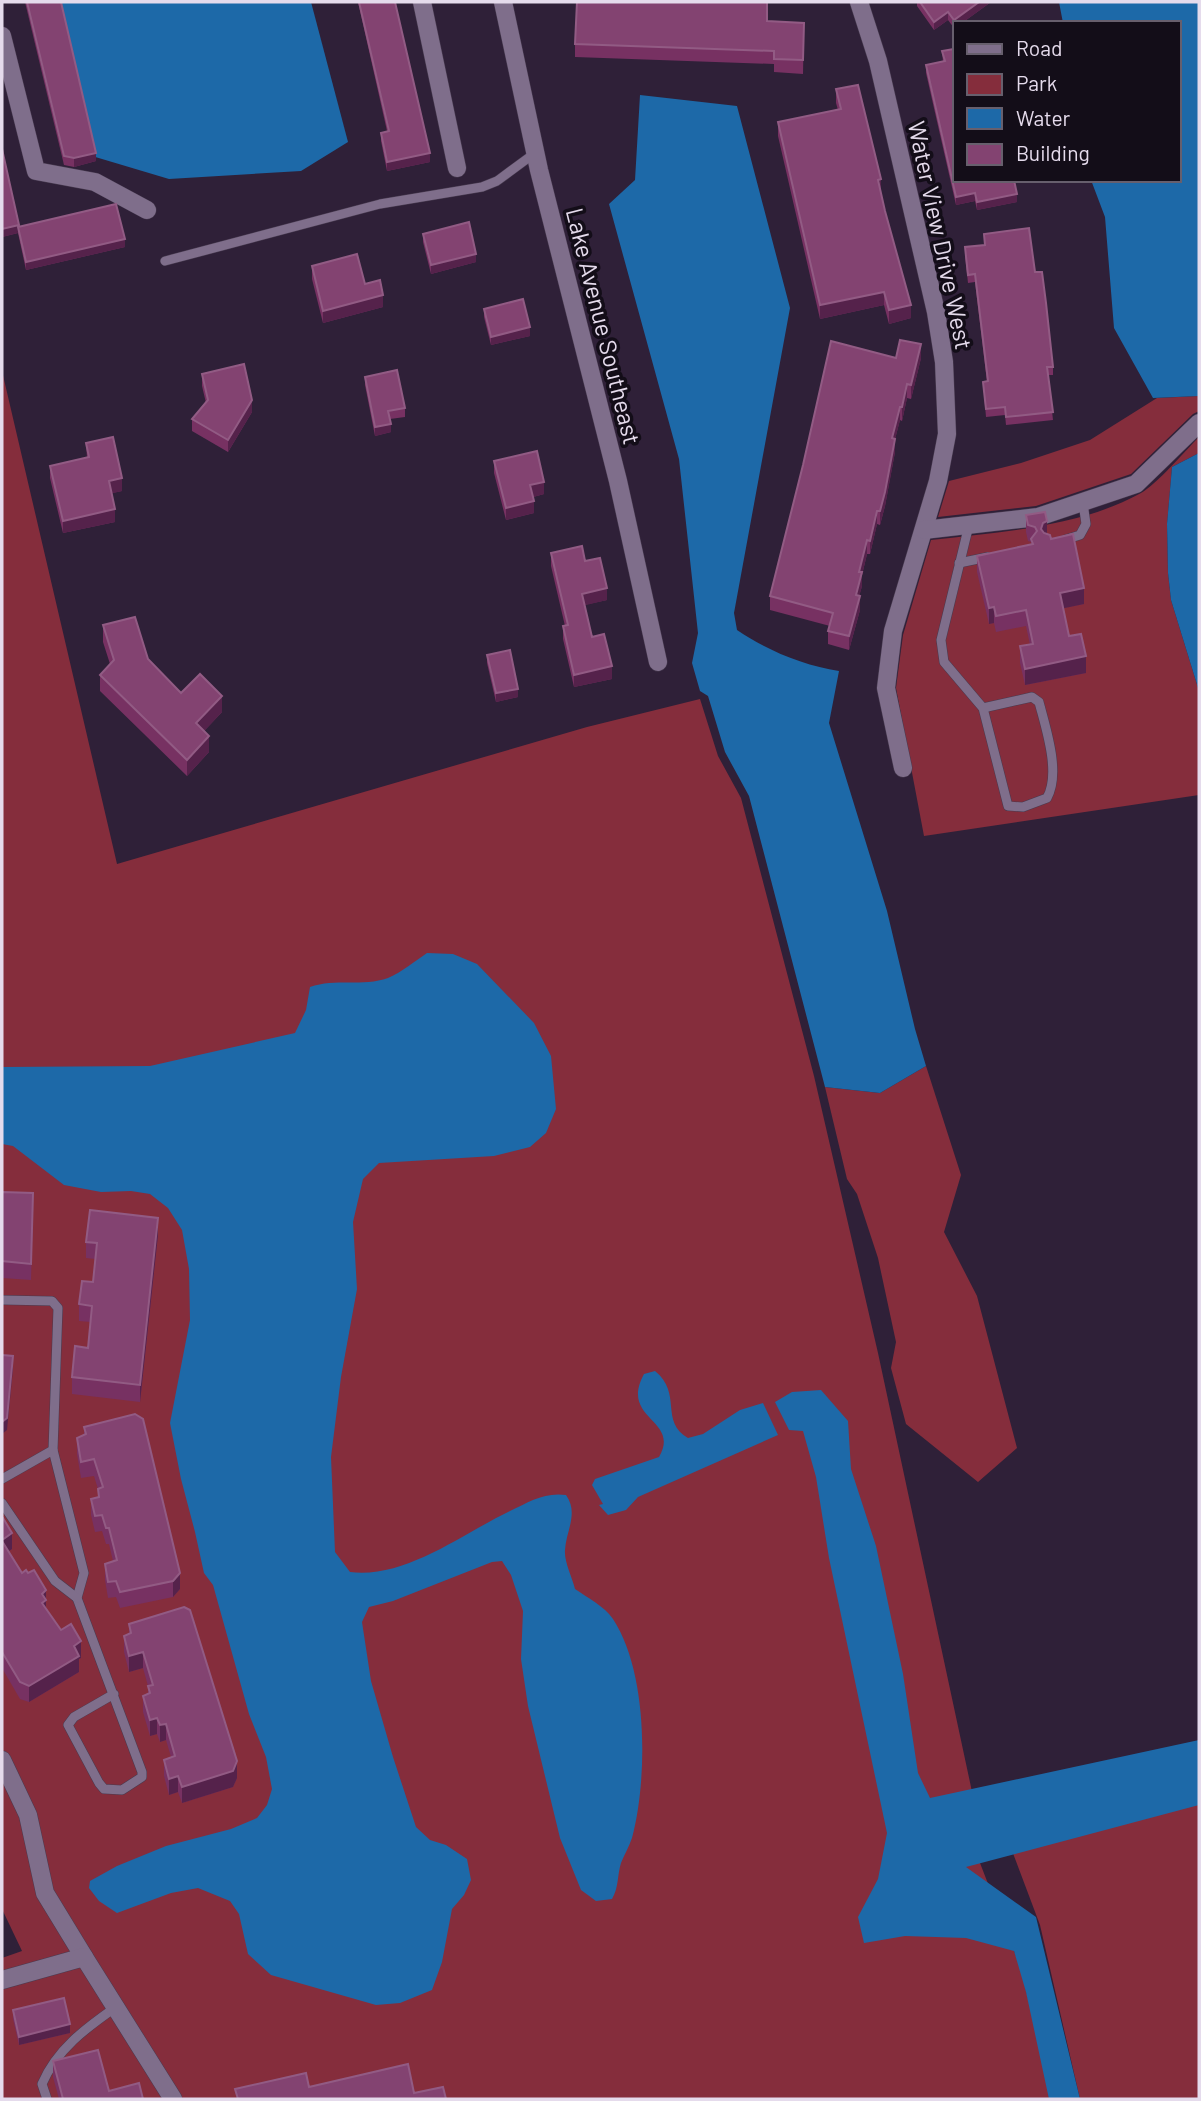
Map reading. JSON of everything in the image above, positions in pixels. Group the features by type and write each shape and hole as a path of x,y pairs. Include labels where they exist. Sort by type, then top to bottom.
{"street":[{"path":"422,2 457,168"},
{"name":"Lake Avenue Southeast","path":"503,2 536,153 618,481 658,662"},
{"name":"Water View Drive West","path":"859,2 878,61 936,312 944,362 947,434 938,481 893,631 886,688 902,768"},
{"path":"2,36 36,172 95,182 147,210"},
{"path":"924,530 1038,517 1136,484 1199,423"},
{"path":"2,1760 28,1815 45,1893 173,2099"},
{"path":"2,1980 85,1957"}],"lane":[{"path":"165,261 380,204 482,187 497,181 536,153"},
{"path":"1057,542 1080,536 1086,524 1083,503"},
{"path":"969,525 941,640 944,662 982,708 1008,806 1023,807 1048,798 1055,775 1039,702 1032,697 982,708"},
{"path":"959,563 995,556"},
{"path":"2,1300 51,1301 58,1308 53,1450 84,1573 77,1598"},
{"path":"2,1479 53,1450"},
{"path":"2,1503 55,1581 77,1598 114,1694 142,1772 142,1777 122,1790 104,1789 99,1783 68,1725 74,1717 114,1694"},
{"path":"47,2099 42,2084 60,2053 84,2030 116,2007"}],"green space":[{"path":"2,371 117,864 587,727 700,699 718,756 741,798 814,1076 878,1353 974,1801 980,1863 1021,1969 1052,2099 2,2099 2,1958 22,1951 2,1909"},
{"path":"1199,396 1199,411 1131,474 1036,506 938,517 949,481 1021,463 1090,440 1157,398"},
{"path":"1199,437 1199,453 1172,467 1167,525 1171,600 1199,691 1199,795 924,836 896,688 903,635 931,540 1039,526 1092,514 1147,489"},
{"path":"926,1066 961,1175 944,1232 977,1296 1017,1448 978,1482 906,1424 891,1368 896,1342 878,1258 857,1194 847,1179 825,1087 880,1093"},
{"path":"1199,1804 1199,2099 1080,2099 1040,1925 1011,1848"}],"water":[{"path":"60,2 311,2 348,142 301,171 169,179 92,156"},
{"path":"1059,2 1199,2 1199,396 1153,398 1114,328 1105,217 1092,182 1180,182 1180,21 1063,21"},
{"path":"640,95 737,106 790,308 734,613 737,630 760,644 799,661 839,671 829,723 887,911 926,1066 880,1093 825,1087 749,796 725,752 708,696 700,691 692,663 698,633 679,459 609,204 635,180"},
{"path":"1199,453 1199,691 1171,600 1167,524 1172,467"},
{"path":"427,953 453,954 477,964 534,1023 551,1056 556,1109 546,1133 530,1147 494,1156 379,1163 363,1179 353,1222 357,1289 341,1377 331,1457 335,1552 350,1572 391,1569 433,1553 530,1501 544,1496 566,1495 572,1515 565,1555 575,1589 596,1602 613,1619 625,1641 633,1667 642,1726 641,1786 632,1838 621,1863 616,1890 612,1899 596,1901 581,1890 560,1838 528,1706 521,1659 523,1611 511,1575 502,1561 492,1562 393,1601 369,1607 362,1622 371,1681 416,1827 430,1840 446,1845 467,1859 471,1880 464,1895 452,1909 442,1962 432,1990 400,2003 376,2005 271,1975 248,1954 239,1914 230,1901 198,1888 171,1893 117,1913 99,1901 89,1888 90,1881 117,1866 166,1846 231,1829 257,1818 267,1805 272,1789 266,1757 249,1714 213,1585 204,1573 170,1423 190,1320 189,1269 182,1230 168,1208 150,1194 131,1191 101,1192 64,1185 13,1146 2,1144 2,1067 150,1066 295,1033 306,1010 310,987 329,983 378,981 403,970"},
{"path":"655,1371 668,1389 675,1424 688,1438 703,1434 740,1410 763,1403 778,1435 638,1497 626,1510 608,1515 599,1505 603,1504 592,1485 595,1479 659,1457 664,1444 662,1434 639,1401 638,1389 644,1374"},
{"path":"821,1390 848,1421 851,1469 876,1546 903,1674 918,1773 930,1798 1199,1740 1199,1805 966,1867 1036,1917 1080,2099 1049,2099 1026,1992 1014,1951 966,1938 905,1936 864,1943 858,1917 878,1879 887,1833 829,1558 816,1477 803,1431 789,1430 775,1402 792,1392"}],"building":[{"path":"27,2 61,2 96,153 74,158 64,156"},
{"path":"359,2 395,2 430,153 387,162 381,133 389,131"},
{"path":"577,2 767,2 767,21 804,23 803,60 774,59 774,51 575,44"},
{"path":"920,2 979,2 954,20 948,12 934,22"},
{"path":"953,49 953,182 1014,182 1017,194 977,202 975,193 956,197 926,65 945,61 942,51"},
{"path":"858,85 881,179 878,180 885,211 911,305 889,310 884,292 820,305 778,122 841,109 836,89"},
{"path":"2,149 19,225 2,229"},
{"path":"116,204 125,239 26,262 18,227"},
{"path":"469,222 476,254 431,265 423,234"},
{"path":"1029,228 1035,272 1042,272 1053,367 1047,367 1053,412 1006,417 1005,407 986,409 983,382 988,381 975,274 968,275 965,247 985,245 984,234"},
{"path":"357,254 365,284 380,280 383,295 323,311 312,266"},
{"path":"523,299 530,327 491,337 484,309"},
{"path":"900,340 921,344 911,385 907,384 892,438 895,439 885,492 870,541 867,540 859,572 862,572 856,595 860,596 849,636 828,631 833,613 770,596 831,341 896,358"},
{"path":"244,364 252,400 228,440 192,419 208,400 202,374"},
{"path":"397,370 405,408 388,411 391,424 375,427 365,377"},
{"path":"113,437 122,478 109,481 115,509 63,521 50,466 89,457 86,443"},
{"path":"537,451 544,482 530,485 534,501 506,508 494,461"},
{"path":"1045,512 1047,521 1041,529 1050,535 1051,539 1073,534 1084,588 1060,593 1069,636 1081,634 1086,656 1025,669 1020,646 1033,644 1026,610 996,616 994,607 989,608 977,556 1033,544 1031,539 1037,531 1035,527 1028,525 1026,515"},
{"path":"582,546 585,561 600,558 607,588 582,594 592,637 604,634 612,666 574,675 563,626 568,625 551,553"},
{"path":"135,617 148,659 181,693 200,674 222,696 196,723 209,736 187,760 100,675 114,660 103,625"},
{"path":"510,650 518,689 496,693 487,655"},
{"path":"2,1192 33,1193 31,1264 2,1261"},
{"path":"90,1210 158,1218 140,1385 72,1377 75,1346 88,1348 92,1306 79,1304 82,1281 93,1282 97,1243 86,1242"},
{"path":"2,1355 13,1356 7,1418 2,1422"},
{"path":"135,1414 143,1419 180,1573 173,1581 120,1592 116,1581 108,1582 105,1564 117,1560 109,1528 106,1528 102,1515 95,1516 91,1499 99,1497 98,1489 103,1487 94,1459 81,1462 77,1438 86,1434 84,1427"},
{"path":"2,1518 12,1533 2,1540"},
{"path":"2,1541 22,1573 34,1570 46,1590 42,1594 46,1600 42,1603 61,1630 71,1624 81,1641 74,1646 79,1656 29,1686 20,1682 2,1652"},
{"path":"184,1607 190,1610 237,1761 233,1771 182,1787 178,1776 169,1779 164,1760 175,1756 166,1724 160,1725 157,1718 150,1720 143,1696 150,1693 148,1686 153,1685 143,1652 129,1656 124,1636 131,1633 129,1624"},
{"path":"64,1998 70,2024 19,2037 13,2010"},
{"path":"98,2050 109,2091 139,2083 143,2099 63,2099 53,2061"},
{"path":"408,2064 414,2093 443,2087 446,2099 238,2099 235,2089 306,2073 309,2087"}]}
